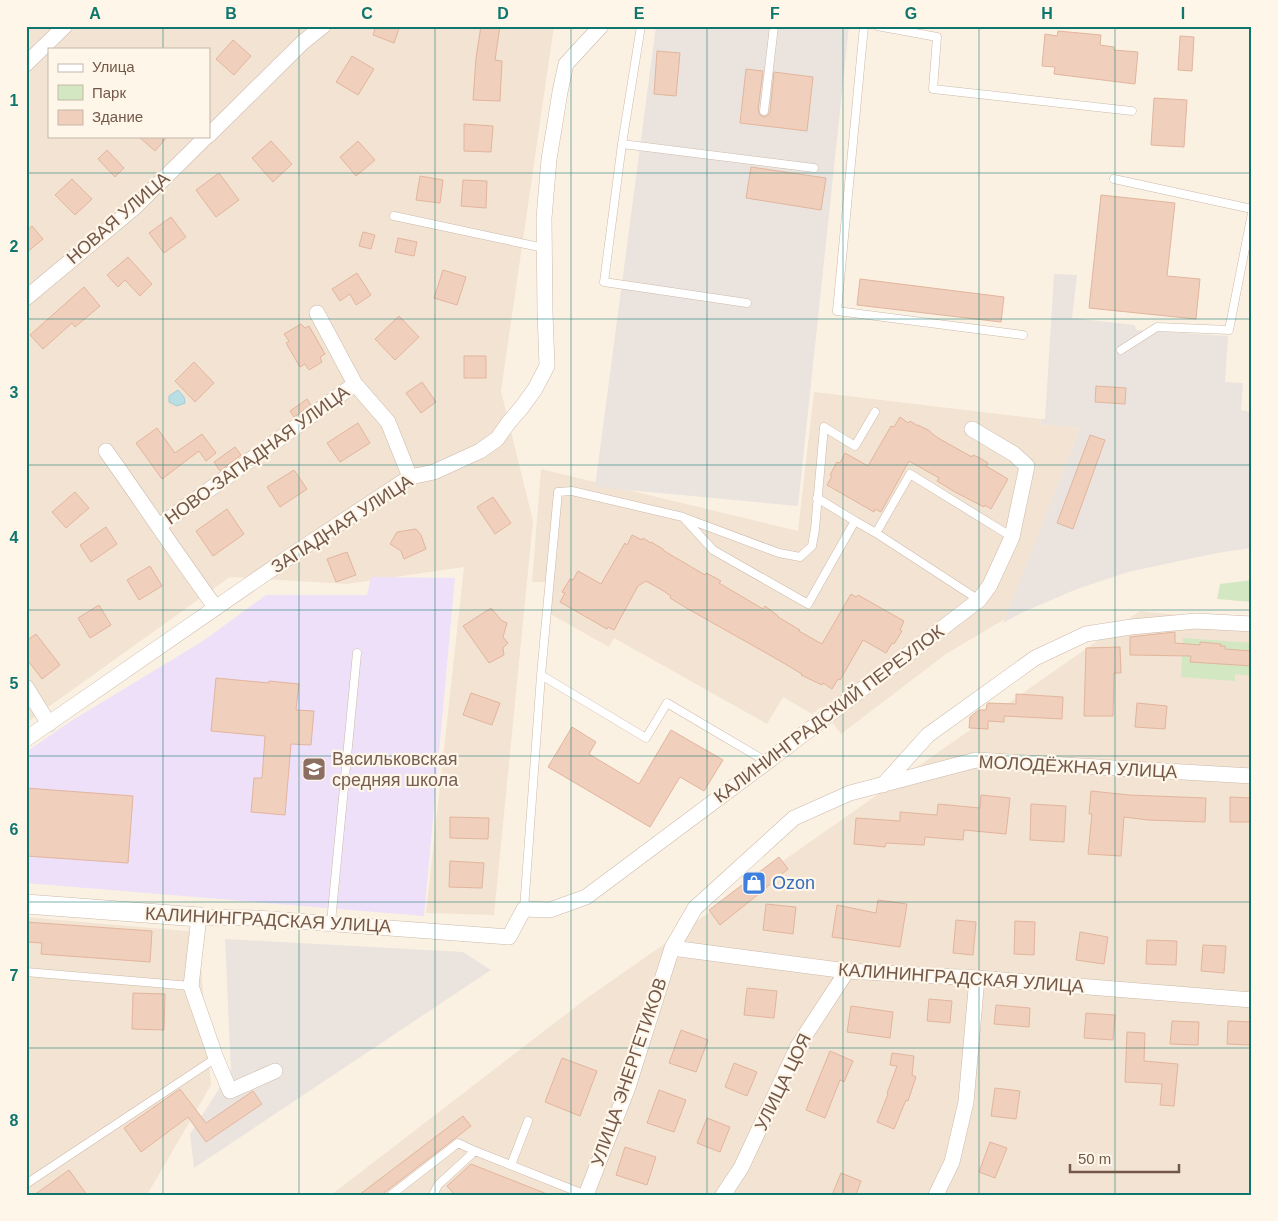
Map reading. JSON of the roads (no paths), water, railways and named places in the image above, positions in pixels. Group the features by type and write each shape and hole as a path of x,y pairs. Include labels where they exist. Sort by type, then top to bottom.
{"street":[{"path":"26,64 65,26"},
{"name":"НОВАЯ УЛИЦА","path":"210,134 302,43 324,26"},
{"name":"ЗАПАДНАЯ УЛИЦА","path":"26,739 410,477 434,472 480,451 497,439 522,408 548,366 545,312 544,218 549,159 560,92 566,64 601,26"},
{"name":"НОВАЯ УЛИЦА","path":"26,298 135,207 206,138"},
{"path":"317,313 355,384 388,422 410,477"},
{"name":"НОВО-ЗАПАДНАЯ УЛИЦА","path":"159,526 355,384"},
{"name":"КАЛИНИНГРАДСКИЙ ПЕРЕУЛОК","path":"524,909 550,910 586,898 979,600 990,585 1012,537 1027,466 1014,454 972,429"},
{"path":"106,451 216,608"},
{"path":"883,785 928,735 1035,658 1086,634 1131,627 1196,621 1252,624"},
{"path":"26,688 49,724"},
{"name":"МОЛОДЁЖНАЯ УЛИЦА","path":"672,948 695,908 794,818 850,793 976,760 1252,776"},
{"name":"КАЛИНИНГРАДСКАЯ УЛИЦА","path":"26,904 199,917 331,922 509,936 524,909"},
{"path":"199,917 191,986 216,1058 230,1091 275,1071"},
{"name":"КАЛИНИНГРАДСКАЯ УЛИЦА","path":"672,948 847,971 977,978 1252,1000"},
{"name":"УЛИЦА ЭНЕРГЕТИКОВ","path":"586,1195 628,1087 672,948"},
{"name":"УЛИЦА ЦОЯ","path":"722,1195 741,1168 798,1046 847,971"},
{"path":"936,1195 952,1162 966,1102 977,978"}],"lane":[{"path":"641,26 622,144 604,282 747,304"},
{"path":"764,111 774,26"},
{"path":"864,26 837,311 1023,335"},
{"path":"877,26 937,37 933,89 1132,111"},
{"path":"622,144 814,168"},
{"path":"1114,179 1252,209"},
{"path":"1121,350 1157,327 1229,330 1252,213"},
{"path":"394,216 544,248"},
{"path":"524,909 541,675 558,492 572,491 683,517 779,553 800,557 812,546 824,427 855,446 876,412"},
{"path":"876,533 910,474 1012,537"},
{"path":"818,498 979,600"},
{"path":"683,517 712,550 808,604 855,521"},
{"path":"331,922 357,653"},
{"path":"541,675 646,738 668,703 767,762"},
{"path":"26,972 191,986"},
{"path":"26,1184 216,1058"},
{"path":"511,1165 528,1121"},
{"path":"391,1195 458,1144 586,1195"},
{"path":"433,1195 438,1185 475,1151"}],"water":[{"path":"178,390 184,397 185,403 177,406 169,402 169,396"}],"place":[{"name":"Васильковская средняя школа","path":"314,769"},
{"name":"Ozon","path":"754,883"}]}
